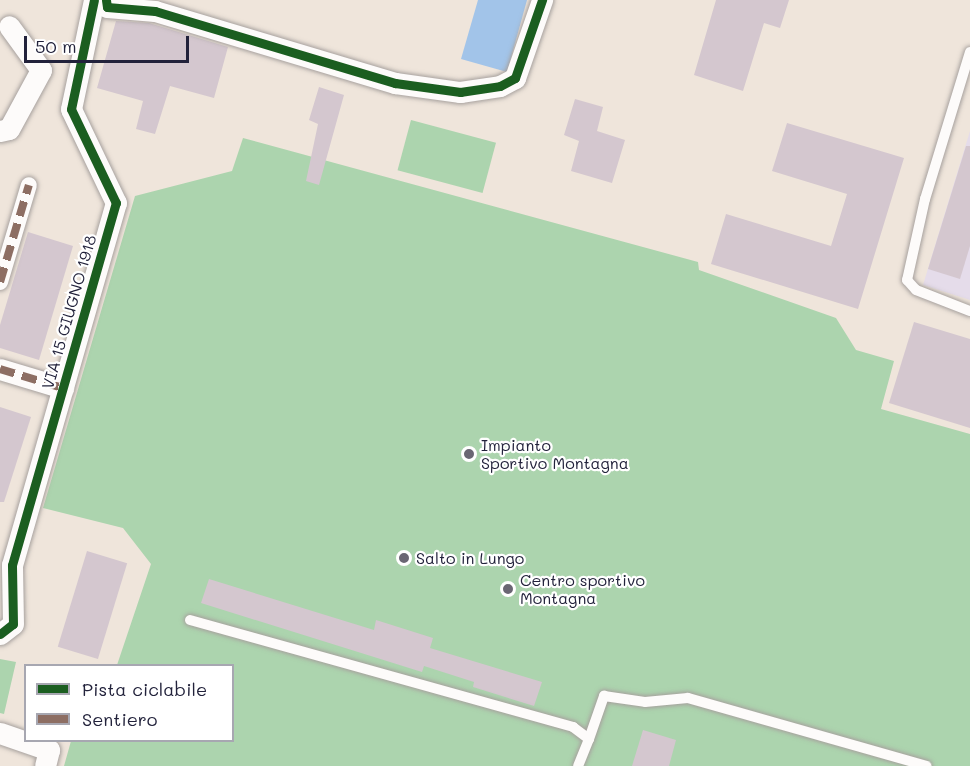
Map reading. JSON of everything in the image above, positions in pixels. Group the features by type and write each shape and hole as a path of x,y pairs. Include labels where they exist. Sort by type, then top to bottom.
{"street":[{"name":"VIA 15 GIUGNO 1918","path":"0,634 13,624 6,564 63,388 116,203 71,109 94,0"},
{"path":"106,0 107,7 157,5 395,83 460,92 500,86 515,78 542,0"},
{"path":"0,131 9,129 41,70 9,26"},
{"path":"0,282 29,185"},
{"path":"0,369 63,388"},
{"path":"0,733 24,742"},
{"path":"25,742 48,750 45,766"}],"lane":[{"path":"970,51 925,199 907,280 916,290 970,310"},
{"path":"190,620 573,727 589,738"},
{"path":"579,766 604,696 645,702 688,698 927,766"}],"shaded area":[{"path":"970,131 970,300 923,285"}],"green space":[{"path":"411,120 496,143 483,193 398,170"},
{"name":"Impianto Sportivo Montagna","path":"243,138 698,262 699,270 836,318 856,350 894,361 881,409 970,434 970,766 64,766 71,742 234,742 234,664 117,664 151,564 123,528 43,508 135,196 232,171"},
{"path":"0,659 16,662 4,714 0,713"}],"water":[{"path":"478,0 527,0 507,72 461,59"}],"building":[{"path":"716,0 789,0 780,28 764,23 743,91 694,75"},
{"path":"116,21 149,23 228,47 214,98 170,86 155,134 136,129 143,101 97,88"},
{"path":"319,87 344,95 319,185 306,181 318,124 309,120"},
{"path":"575,99 603,107 597,131 625,140 612,183 571,171 579,141 564,135"},
{"path":"787,123 904,158 858,309 711,264 726,214 831,246 847,194 772,171"},
{"path":"966,146 970,146 970,246 960,279 928,269"},
{"path":"28,232 73,246 39,360 0,348 0,325"},
{"path":"914,322 970,339 970,428 889,403"},
{"path":"0,407 31,417 4,502 0,502"},
{"path":"87,551 127,563 98,659 58,647"},
{"path":"209,579 374,630 376,620 433,638 430,648 542,682 534,706 473,687 474,682 424,666 422,672 201,603"},
{"path":"643,730 676,740 669,766 632,766"}],"marked path":[{"path":"0,282 29,185"},
{"path":"0,369 63,388"}],"cycle path":[{"path":"0,634 13,624 12,565 116,203 71,109 94,0"},
{"path":"106,0 107,7 155,11 395,83 460,92 500,86 515,78 542,0"}],"place":[{"name":"Impianto Sportivo Montagna","path":"469,454"},
{"name":"Salto in Lungo","path":"404,558"},
{"name":"Centro sportivo Montagna","path":"508,589"}]}
